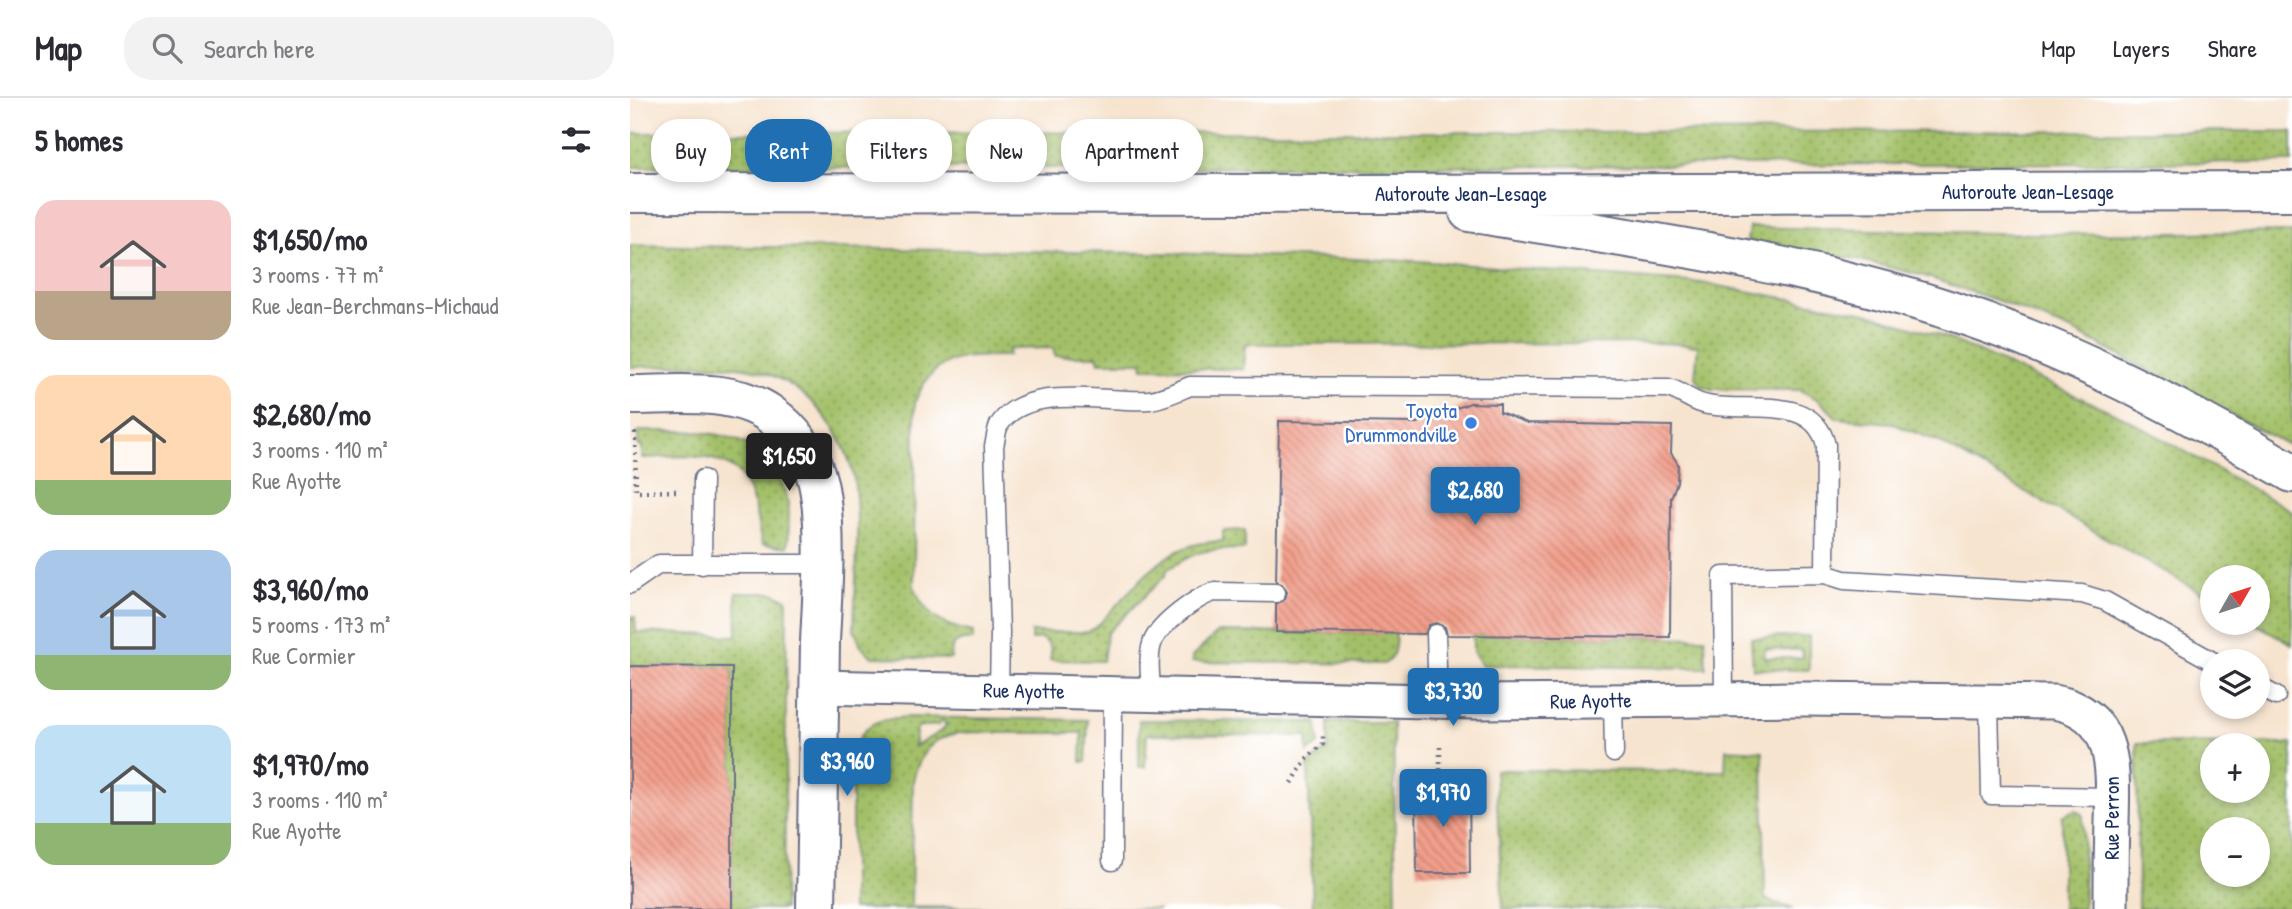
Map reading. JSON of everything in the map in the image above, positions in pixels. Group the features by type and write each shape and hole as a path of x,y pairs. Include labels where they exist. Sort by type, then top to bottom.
{"main road":[{"name":"Autoroute Jean-Lesage","path":"630,193 2292,191"},
{"path":"1363,194 1760,260 1906,297 2001,328 2065,353 2185,412 2292,473"},
{"path":"632,413 722,396 747,402 770,413 789,431 803,447 813,465 820,495 822,564 816,909"}],"street":[{"name":"Rue Ayotte","path":"819,687 1438,701 1724,699 2054,702 2078,709 2101,730"},
{"name":"Rue Perron","path":"2101,730 2111,757 2111,909"}],"lane":[{"path":"999,691 1000,632 994,446 998,427 1010,412 1024,403 1046,399 1152,400 1190,386 1668,388 1707,405 1793,410 1813,421 1823,433 1826,445 1825,574"},
{"path":"702,565 703,485"},
{"path":"630,584 659,564 822,564"},
{"path":"1724,699 1723,576 1825,574 1844,580 2082,594 2105,601 2200,654"},
{"path":"1152,694 1150,654 1154,637 1191,602 1216,592 1276,593"},
{"path":"1436,634 1438,701"},
{"path":"1112,861 1113,693"},
{"path":"2270,693 2276,696"},
{"path":"1613,700 1614,752"},
{"path":"1989,701 1991,795 2112,797"}],"path":[{"path":"632,413 636,492 703,485"},
{"path":"1292,783 1306,759 1323,744 1323,721"},
{"path":"1440,747 1442,785"},
{"path":"1405,774 1440,773"}],"green space":[{"path":"2292,131 2292,162 1203,168 1203,132"},
{"path":"1047,132 1061,132 1061,168 1047,168"},
{"path":"630,133 651,133 651,167 630,167"},
{"path":"731,133 745,133 745,167 731,167"},
{"path":"832,133 846,133 846,167 832,167"},
{"path":"952,133 966,133 966,168 952,168"},
{"path":"1749,227 2035,234 2292,232 2292,447 2073,331 2002,302 1924,276 1856,259 1747,242"},
{"path":"630,245 1208,254 1418,261 1702,283 1867,313 1950,339 2123,417 2292,511 2292,644 2270,632 2270,565 2200,565 2200,592 1937,441 1891,423 1837,418 1819,400 1800,390 1712,389 1701,386 1695,377 1698,346 1664,343 1245,344 1243,369 1143,368 1142,362 1099,362 1097,356 1055,356 1053,348 1009,349 1008,356 964,358 941,366 931,374 915,402 914,586 929,613 952,627 973,632 973,640 954,645 951,659 872,657 861,646 854,630 857,540 855,486 845,451 826,418 814,404 784,381 753,370 719,366 630,367"},
{"path":"638,431 708,433 749,446 766,459 779,478 788,503 788,547 762,544 749,490 741,476 731,467 718,461 688,456 642,458 642,446 638,446"},
{"path":"1245,530 1245,549 1204,552 1167,570 1165,576 1107,633 1103,661 1050,660 1051,649 1048,644 1039,638 1031,640 1031,632 1087,632 1096,627 1147,574 1169,556 1191,546 1223,541 1223,531"},
{"path":"736,593 773,593 787,599 784,909 732,909 732,667 630,666 630,617 635,617 636,632 737,636"},
{"path":"1218,632 1396,633 1393,655 1384,664 1192,662 1192,657"},
{"path":"1473,635 1705,638 1706,668 1482,665 1473,652"},
{"path":"1809,636 1809,670 1753,669 1751,638","holes":["1765,649 1802,650 1803,658 1764,658"]},
{"path":"907,717 1088,720 1086,762 1081,762 1082,733 960,733 936,741 926,750 913,781 911,907 1159,909 852,909 852,757 860,737 870,725","holes":["941,721 946,723 944,729 914,747 917,727 939,725"]},
{"path":"1139,720 1317,722 1319,744 1308,752 1307,736 1147,734 1145,767 1139,767"},
{"path":"1328,722 1393,722 1396,909 1313,909 1308,765 1328,748"},
{"path":"2137,743 2200,743 2200,803 2270,803 2270,744 2292,744 2292,909 2138,909"},
{"path":"1726,749 1763,751 1765,899 1793,909 1503,909 1495,770 1725,771"},
{"path":"2075,810 2083,815 2084,909 2062,909 2062,816"}],"building":[{"path":"1470,403 1500,404 1500,412 1527,423 1672,426 1671,453 1678,464 1677,482 1671,498 1670,637 1447,635 1445,627 1436,623 1429,625 1425,634 1276,632 1276,604 1285,599 1287,592 1282,584 1276,582 1279,421 1417,423"},
{"path":"630,666 732,667 732,909 630,909"},
{"path":"1469,785 1470,873 1417,873 1416,786"}],"place":[{"name":"Toyota Drummondville","path":"1471,423"}]}
